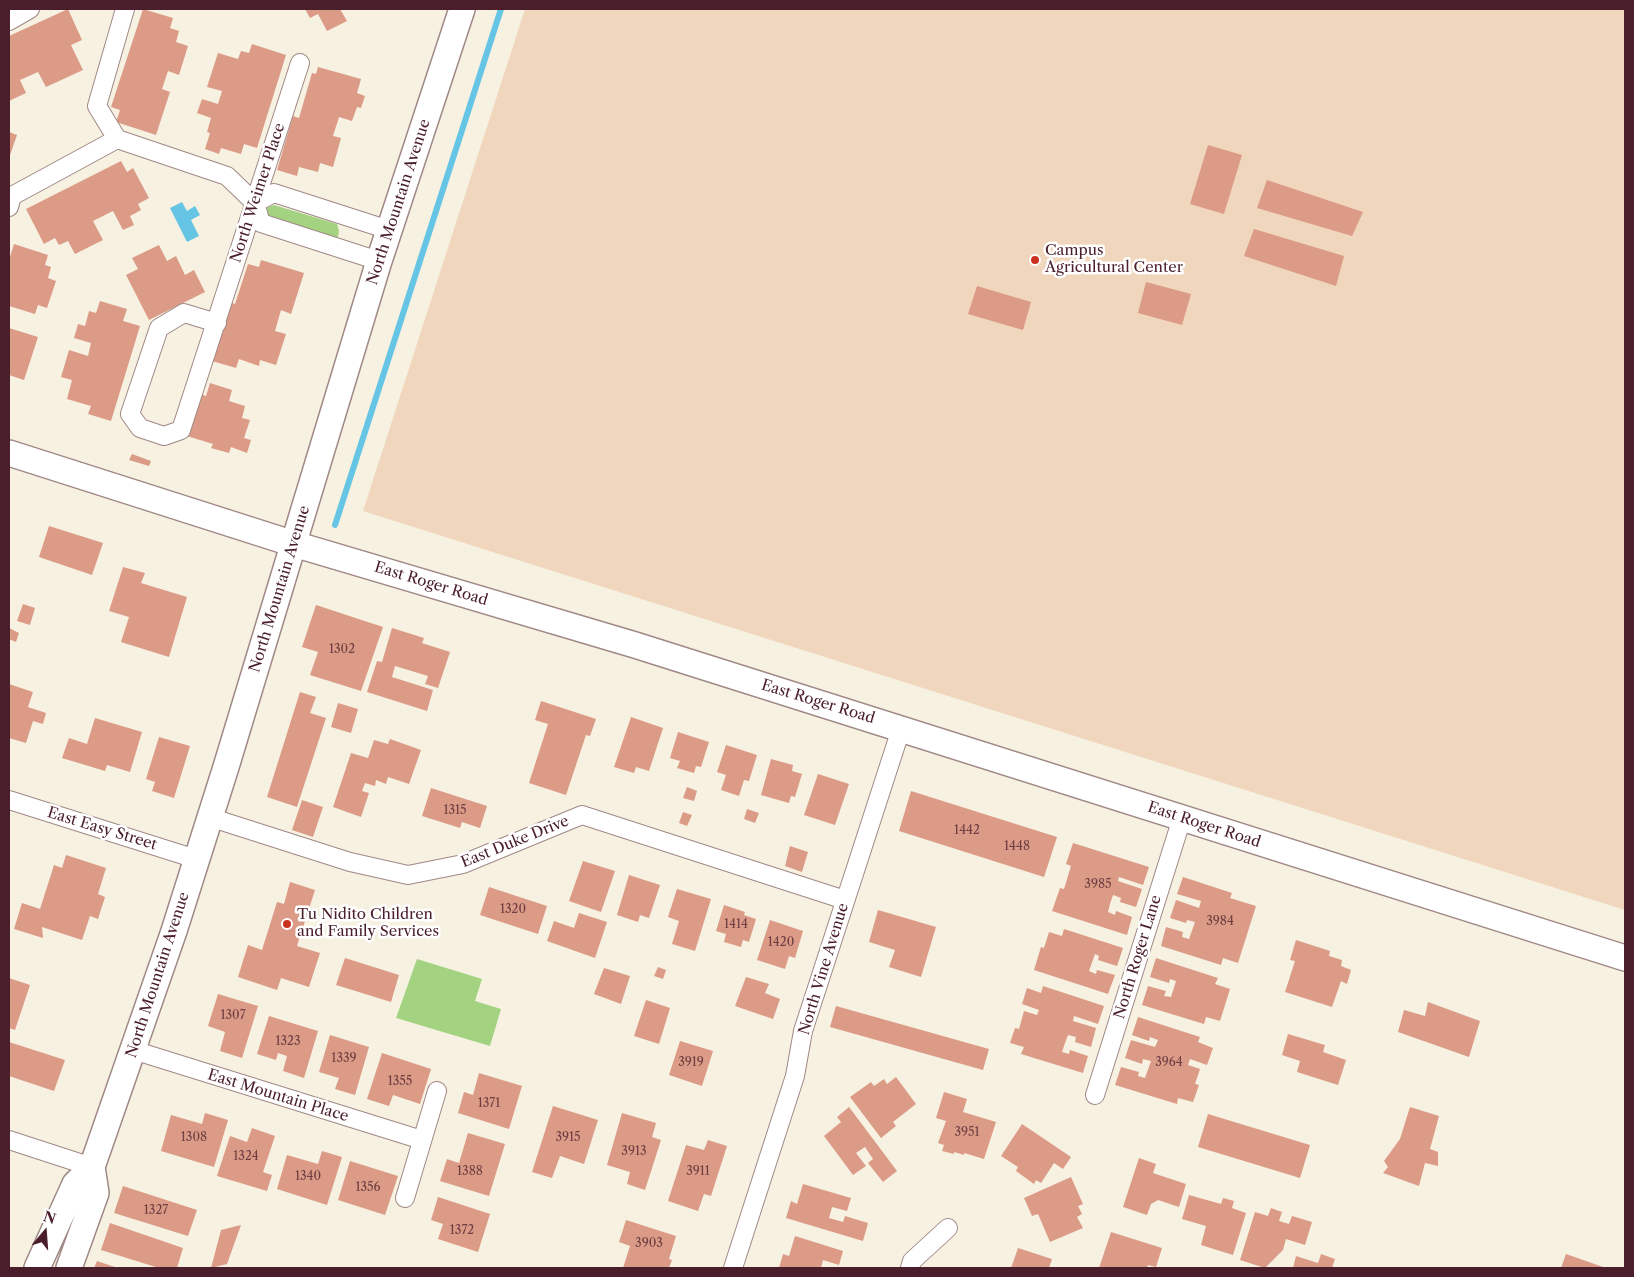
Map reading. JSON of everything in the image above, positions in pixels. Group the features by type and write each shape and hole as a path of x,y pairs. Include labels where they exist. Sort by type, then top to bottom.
{"street":[{"path":"9,21 30,9"},
{"path":"125,9 96,106 117,139 227,176 255,203 261,223 379,261"},
{"name":"North Mountain Avenue","path":"37,1268 75,1184 92,1167 174,931 294,544 379,261 462,9"},
{"name":"North Weimer Place","path":"217,323 184,313 159,328 130,414 140,428 164,436 181,430 217,323 300,63"},
{"path":"9,207 12,196 117,139"},
{"path":"255,203 274,194 389,230"},
{"name":"East Roger Road","path":"9,453 294,544 635,645 901,728 1625,958"},
{"name":"North Vine Avenue","path":"733,1268 795,1076 803,1031 901,728"},
{"name":"East Easy Street","path":"9,800 196,859"},
{"name":"East Duke Drive","path":"210,817 350,862 408,875 463,864 582,815 845,900"},
{"name":"North Roger Lane","path":"1095,1094 1182,818"},
{"name":"East Mountain Place","path":"133,1050 422,1140"},
{"path":"405,1198 437,1091"},
{"path":"9,1140 92,1167"},
{"name":"North Mountain Avenue","path":"69,1268 96,1193 92,1167"},
{"path":"910,1268 912,1261 948,1228"}],"shaded area":[{"name":"Campus Agricultural Center","path":"525,9 1625,9 1625,910 363,511"}],"green space":[{"path":"274,205 337,224 339,231 337,238 271,219 267,214 266,208"},
{"path":"417,959 482,979 475,1001 501,1009 490,1046 396,1018"}],"water":[{"path":"182,202 187,211 195,206 200,215 191,220 199,236 187,242 170,208"}],"building":[{"path":"68,9 82,40 71,45 83,70 46,87 38,72 20,80 26,93 9,101 9,36"},
{"path":"143,9 173,18 170,28 179,31 176,42 188,46 179,75 168,71 162,89 170,92 156,135 116,122 120,110 111,107"},
{"path":"305,9 340,9 347,21 327,31 318,14 310,18"},
{"path":"252,44 286,55 257,148 244,144 241,154 221,148 219,154 205,149 210,133 207,132 211,118 197,113 202,99 218,104 222,91 207,87 218,53 238,59 241,51 249,53"},
{"path":"318,67 361,79 357,93 365,96 361,108 357,107 352,121 339,117 333,136 341,138 333,167 320,163 318,172 299,167 297,176 277,170 293,116 299,118 312,73 316,74"},
{"path":"9,132 17,135 9,158"},
{"path":"1208,145 1242,155 1224,214 1190,204"},
{"path":"121,161 127,172 133,168 149,198 138,204 141,210 130,216 134,225 123,230 113,211 93,221 103,240 75,254 68,241 59,245 55,238 44,244 26,209"},
{"path":"1267,180 1363,212 1352,236 1257,208"},
{"path":"1254,229 1344,256 1336,286 1244,256"},
{"path":"14,244 48,255 45,265 51,267 48,278 56,281 47,308 38,305 35,314 9,306 9,260"},
{"path":"159,245 167,261 176,256 185,275 194,270 205,292 149,320 126,275 138,269 132,258"},
{"path":"261,260 304,273 291,314 281,310 275,331 286,334 276,365 260,360 259,366 239,359 236,368 212,361 230,302 235,304 248,264 259,267"},
{"path":"1146,282 1191,294 1182,325 1138,313"},
{"path":"977,286 1031,302 1023,330 968,314"},
{"path":"100,301 127,309 123,321 140,326 111,421 88,414 91,406 67,399 72,380 61,377 69,350 88,356 91,343 74,338 78,324 85,326 89,311 96,313"},
{"path":"9,328 38,337 24,380 9,375"},
{"path":"210,383 232,390 229,401 245,406 242,418 250,420 244,438 251,440 247,453 231,447 229,453 211,448 213,444 187,436 200,394 206,396"},
{"path":"132,454 151,461 149,466 129,460"},
{"path":"49,526 103,543 92,575 39,557"},
{"path":"123,567 145,573 141,583 187,597 169,657 121,642 129,617 109,611"},
{"path":"23,604 35,608 30,625 17,621"},
{"path":"316,605 383,627 361,691 310,675 318,652 302,647"},
{"path":"9,628 19,633 16,642 9,639"},
{"path":"392,628 424,638 422,643 450,652 438,688 425,684 428,676 395,666 392,677 433,690 427,711 367,692 377,661 382,662"},
{"path":"9,684 33,692 28,707 46,713 43,724 33,721 26,743 9,738"},
{"path":"300,692 316,697 310,713 326,718 297,807 267,797"},
{"path":"541,701 596,719 590,736 586,735 566,795 529,783 548,724 535,720"},
{"path":"338,703 358,709 351,733 331,727"},
{"path":"631,717 663,728 649,771 636,767 634,773 614,767"},
{"path":"95,718 142,732 130,772 107,765 105,771 62,758 69,738 87,744"},
{"path":"678,732 709,742 701,767 696,766 694,773 677,768 680,761 670,758"},
{"path":"159,737 190,746 174,798 152,791 155,782 146,779"},
{"path":"390,739 421,750 409,784 388,777 386,784 376,780 375,786 365,783 362,791 369,793 361,817 333,807 351,753 368,758 374,740 388,744"},
{"path":"726,745 757,755 749,781 744,780 739,796 721,790 726,775 717,772"},
{"path":"771,759 793,765 792,771 802,774 795,797 791,796 789,803 761,795"},
{"path":"818,774 849,784 835,825 804,815"},
{"path":"687,787 697,791 694,801 683,798"},
{"path":"431,788 487,806 480,828 462,822 460,828 422,816"},
{"path":"911,791 1057,837 1044,877 899,831"},
{"path":"302,800 323,807 313,837 292,830"},
{"path":"747,809 759,813 755,823 744,819"},
{"path":"683,812 692,815 687,826 679,823"},
{"path":"1073,843 1149,867 1143,885 1119,877 1118,881 1142,889 1136,907 1120,902 1121,898 1113,895 1110,904 1108,912 1115,915 1116,911 1132,917 1127,935 1052,911 1060,888 1064,889 1071,866 1066,864"},
{"path":"790,846 808,852 802,872 785,866"},
{"path":"66,855 106,868 98,894 105,897 98,919 90,916 82,940 42,927 43,938 14,929 22,903 40,909 54,865 62,868"},
{"path":"583,861 615,871 601,912 569,901"},
{"path":"629,875 660,885 649,918 640,915 638,922 617,915"},
{"path":"1183,877 1232,893 1230,898 1256,906 1238,963 1223,958 1221,965 1161,946 1166,927 1183,932 1182,937 1189,939 1195,922 1187,920 1186,923 1170,918 1176,900 1199,908 1201,901 1177,894"},
{"name":"Tu Nidito Children and Family Services","path":"290,882 315,890 297,946 320,953 309,987 281,978 277,990 238,977 248,945 262,950 277,902 284,904"},
{"path":"489,887 547,906 538,934 480,915"},
{"path":"677,889 711,899 695,951 672,944 679,921 668,917"},
{"path":"724,905 745,912 744,915 756,919 749,942 743,940 741,947 724,942 726,934 716,931"},
{"path":"878,910 936,927 921,977 889,967 895,950 869,942"},
{"path":"579,913 607,922 595,958 547,941 554,921 574,928"},
{"path":"770,920 803,931 795,958 789,956 785,969 757,960"},
{"path":"1064,929 1123,948 1117,966 1098,960 1099,956 1095,954 1089,971 1096,974 1097,970 1115,975 1108,994 1034,970 1041,947 1044,948 1049,932 1062,936"},
{"path":"1296,940 1330,951 1329,956 1342,960 1341,966 1351,970 1347,984 1341,981 1332,1007 1285,992 1295,961 1290,960"},
{"path":"345,958 399,975 391,1002 336,985"},
{"path":"1156,958 1218,978 1215,984 1230,989 1220,1021 1206,1017 1204,1024 1142,1005 1148,986 1166,991 1164,996 1171,997 1176,981 1170,979 1169,983 1150,977"},
{"path":"658,967 666,970 663,979 654,976"},
{"path":"604,968 630,976 621,1004 594,994"},
{"path":"746,977 769,984 765,993 780,999 773,1019 735,1006"},
{"path":"9,978 30,985 15,1030 9,1028"},
{"path":"1043,986 1104,1006 1098,1024 1074,1016 1073,1021 1096,1028 1091,1047 1075,1042 1076,1037 1068,1035 1062,1052 1069,1054 1070,1050 1088,1056 1083,1073 1021,1054 1024,1047 1010,1043 1015,1028 1019,1029 1024,1011 1037,1015 1039,1010 1022,1004 1027,988 1041,993"},
{"path":"218,994 258,1006 242,1058 220,1051 225,1032 208,1026"},
{"path":"646,1000 670,1008 659,1044 634,1036"},
{"path":"1428,1002 1480,1021 1469,1057 1398,1032 1404,1010 1425,1016"},
{"path":"836,1006 989,1049 983,1070 830,1027"},
{"path":"269,1016 318,1031 304,1078 283,1071 287,1056 278,1053 276,1060 257,1054"},
{"path":"1138,1017 1200,1037 1198,1042 1213,1048 1207,1065 1190,1059 1188,1065 1200,1069 1195,1084 1199,1085 1193,1102 1178,1098 1177,1104 1115,1085 1121,1067 1139,1072 1138,1076 1145,1078 1151,1061 1143,1059 1142,1064 1125,1058 1131,1040 1155,1047 1158,1040 1150,1037 1149,1041 1132,1035"},
{"path":"1288,1034 1325,1045 1323,1052 1346,1060 1338,1085 1297,1072 1300,1061 1282,1055"},
{"path":"330,1035 369,1047 355,1095 335,1089 339,1078 319,1072"},
{"path":"680,1041 713,1051 702,1086 669,1075"},
{"path":"9,1042 65,1060 54,1091 9,1076"},
{"path":"382,1053 431,1069 420,1104 393,1095 389,1106 367,1099"},
{"path":"479,1073 522,1086 509,1129 458,1113 464,1092 473,1095"},
{"path":"896,1077 916,1104 893,1122 896,1126 881,1138 850,1097 871,1082 874,1086 884,1079 887,1084"},
{"path":"944,1092 967,1099 963,1112 996,1122 984,1159 964,1153 964,1155 942,1151 944,1145 938,1143 946,1121 936,1118"},
{"path":"553,1106 598,1120 584,1164 560,1156 552,1178 532,1172"},
{"path":"849,1107 897,1171 883,1182 868,1163 873,1159 865,1147 856,1153 866,1166 853,1175 824,1136 841,1122 837,1117"},
{"path":"1410,1107 1439,1116 1430,1149 1438,1152 1438,1166 1425,1163 1419,1186 1383,1173 1388,1167 1384,1161 1400,1139"},
{"path":"205,1113 228,1120 214,1167 161,1151 171,1115 202,1124"},
{"path":"622,1113 656,1123 652,1137 661,1140 645,1190 627,1184 630,1172 607,1165"},
{"path":"1208,1114 1310,1145 1300,1178 1198,1147"},
{"path":"1022,1124 1071,1157 1063,1169 1054,1163 1041,1183 1036,1180 1034,1184 1016,1171 1018,1167 1001,1156"},
{"path":"252,1128 275,1136 263,1172 272,1175 267,1191 217,1176 230,1136 247,1142"},
{"path":"468,1133 505,1144 489,1196 440,1181 447,1159 459,1163"},
{"path":"708,1140 727,1146 711,1196 704,1194 698,1211 668,1201 686,1145 704,1150"},
{"path":"322,1151 342,1157 327,1205 277,1189 287,1155 318,1164"},
{"path":"1139,1158 1156,1164 1153,1173 1186,1184 1179,1207 1158,1200 1151,1204 1147,1215 1123,1207"},
{"path":"350,1161 398,1176 385,1215 338,1200"},
{"path":"1071,1177 1083,1204 1078,1206 1082,1214 1077,1217 1083,1228 1050,1242 1038,1214 1032,1216 1024,1198"},
{"path":"803,1184 851,1198 847,1211 832,1207 829,1218 843,1222 845,1216 868,1223 863,1241 786,1218 791,1201 797,1204"},
{"path":"123,1186 197,1210 188,1236 114,1213"},
{"path":"1189,1195 1221,1204 1223,1198 1234,1201 1232,1208 1246,1213 1233,1255 1201,1245 1206,1226 1182,1219"},
{"path":"438,1197 490,1214 478,1252 438,1239 443,1224 431,1220"},
{"path":"1271,1208 1282,1212 1279,1221 1289,1224 1292,1216 1312,1222 1305,1245 1286,1239 1283,1250 1265,1268 1240,1260 1255,1212 1268,1216"},
{"path":"626,1220 676,1236 669,1259 672,1260 669,1268 623,1268 630,1246 619,1242"},
{"path":"110,1223 183,1248 177,1268 159,1268 101,1250"},
{"path":"241,1225 227,1264 211,1268 221,1230"},
{"path":"1111,1232 1162,1248 1156,1267 1148,1265 1147,1268 1099,1268"},
{"path":"795,1236 843,1251 839,1265 823,1260 821,1268 779,1268 783,1254 789,1256"},
{"path":"1018,1248 1052,1259 1049,1268 1011,1268"},
{"path":"1321,1254 1335,1259 1332,1268 1293,1268 1296,1256 1318,1263"},
{"path":"1566,1254 1606,1268 1561,1268"},
{"path":"97,1261 118,1268 94,1268"}],"waterway":[{"path":"335,525 501,9"}],"place":[{"name":"Campus Agricultural Center","path":"1035,260"},
{"name":"Tu Nidito Children and Family Services","path":"287,924"}]}
